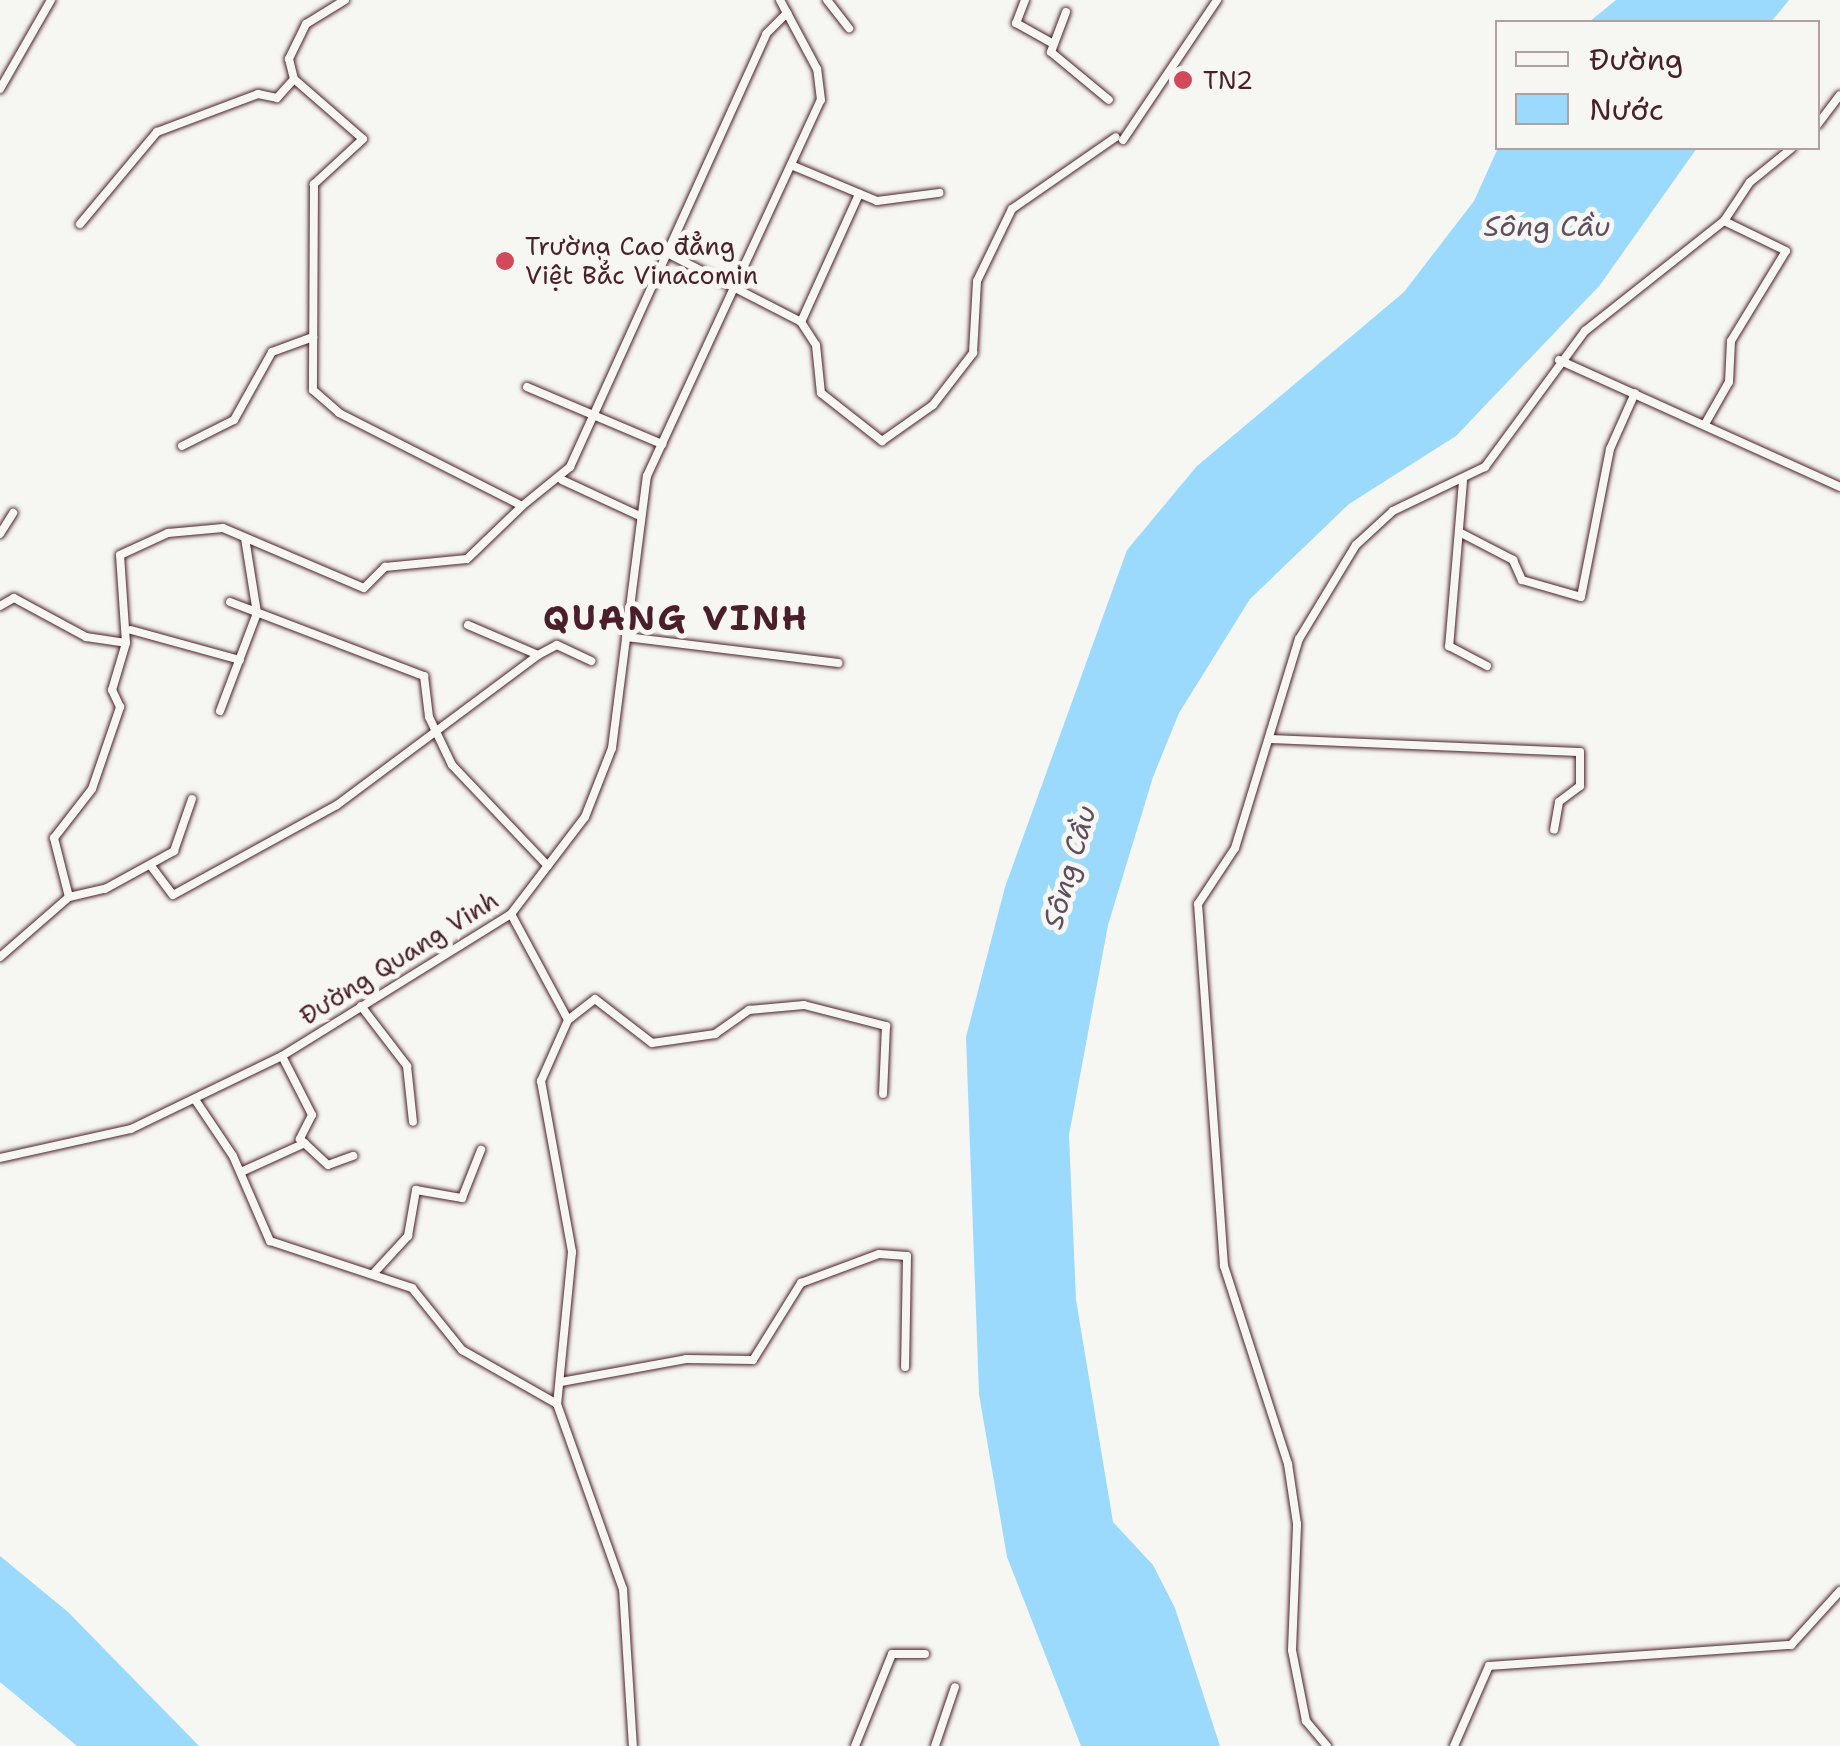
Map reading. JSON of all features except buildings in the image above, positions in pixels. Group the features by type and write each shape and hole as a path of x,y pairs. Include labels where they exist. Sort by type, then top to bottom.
{"street":[{"path":"0,89 51,0"},
{"path":"80,224 158,132 258,94 276,98 294,79 298,36 345,0"},
{"name":"Đường Quang Vinh","path":"0,1158 131,1129 196,1101 282,1056 512,914 548,866 605,775 640,516 662,444 791,166 823,85 780,0"},
{"path":"827,0 849,28"},
{"path":"1025,0 1016,22 1052,43"},
{"path":"667,253 801,322 816,346 822,393 871,437 888,438 933,405 973,353 976,281 1012,209 1119,139 1217,0"},
{"path":"1066,12 1052,43 1054,58 1110,100"},
{"path":"70,897 54,838 92,789 120,707 114,691 131,630 118,562 125,550 206,528 245,538 364,588 385,567 467,558 522,506 562,480 766,34 787,13"},
{"path":"294,79 363,139 314,184 312,384 322,400 522,506"},
{"path":"1820,121 1840,95"},
{"path":"1327,1746 1306,1721 1292,1650 1297,1524 1288,1464 1224,1266 1197,936 1198,904 1235,848 1300,639 1356,544 1393,511 1464,481 1524,421 1559,360 1608,308 1724,220 1750,182 1790,150"},
{"path":"791,166 860,194 902,204 939,193"},
{"path":"801,322 860,194"},
{"path":"1705,424 1729,382 1731,341 1786,251 1724,220"},
{"path":"182,446 234,420 272,352 313,338"},
{"path":"1559,360 1840,487"},
{"path":"527,387 662,444"},
{"path":"1461,533 1513,560 1522,580 1581,597 1610,448 1634,393"},
{"path":"562,480 640,516"},
{"path":"1464,481 1450,646 1487,666"},
{"path":"0,534 13,513"},
{"path":"220,711 257,614 245,538"},
{"path":"0,606 14,598 86,636 126,642"},
{"path":"230,602 424,676 434,728 452,765 548,866"},
{"path":"468,625 538,654"},
{"path":"131,630 240,660"},
{"path":"626,637 838,663"},
{"path":"151,866 173,895 341,802 434,728 538,654 557,646 592,662"},
{"path":"1269,738 1580,752 1580,786 1559,802 1554,830"},
{"path":"0,957 70,897 151,866 178,848 192,799"},
{"path":"512,914 568,1020"},
{"path":"633,1746 623,1589 557,1404 572,1252 541,1081 568,1020 596,999 652,1043 715,1034 749,1010 804,1005 886,1026 883,1094"},
{"path":"361,1006 408,1066 414,1122"},
{"path":"282,1056 312,1115 299,1134 305,1143 328,1164 352,1156"},
{"path":"196,1101 241,1172 270,1241 412,1288 462,1350 557,1404"},
{"path":"241,1172 305,1143"},
{"path":"372,1274 408,1236 416,1190 462,1198 481,1150"},
{"path":"561,1382 686,1359 752,1360 801,1283 878,1254 907,1256 905,1367"},
{"path":"1454,1746 1489,1666 1791,1645 1840,1591"},
{"path":"856,1746 892,1654 925,1654"},
{"path":"935,1746 955,1687"}],"water":[{"path":"1616,0 1789,0 1773,20 1591,20"},
{"name":"Sông Cầu","path":"1497,150 1696,150 1600,285 1456,436 1349,504 1250,599 1179,713 1153,777 1108,925 1069,1135 1076,1300 1113,1522 1153,1565 1175,1608 1220,1746 1081,1746 1007,1557 979,1394 966,1037 1005,887 1127,550 1197,466 1404,292 1474,201"},
{"path":"0,1556 68,1612 199,1746 77,1746 0,1682"}],"place":[{"name":"TN2","path":"1183,80"},
{"name":"Trường Cao đẳng Việt Bắc Vinacomin","path":"505,261"}],"district":[{"name":"QUANG VINH","path":"676,618"}]}
